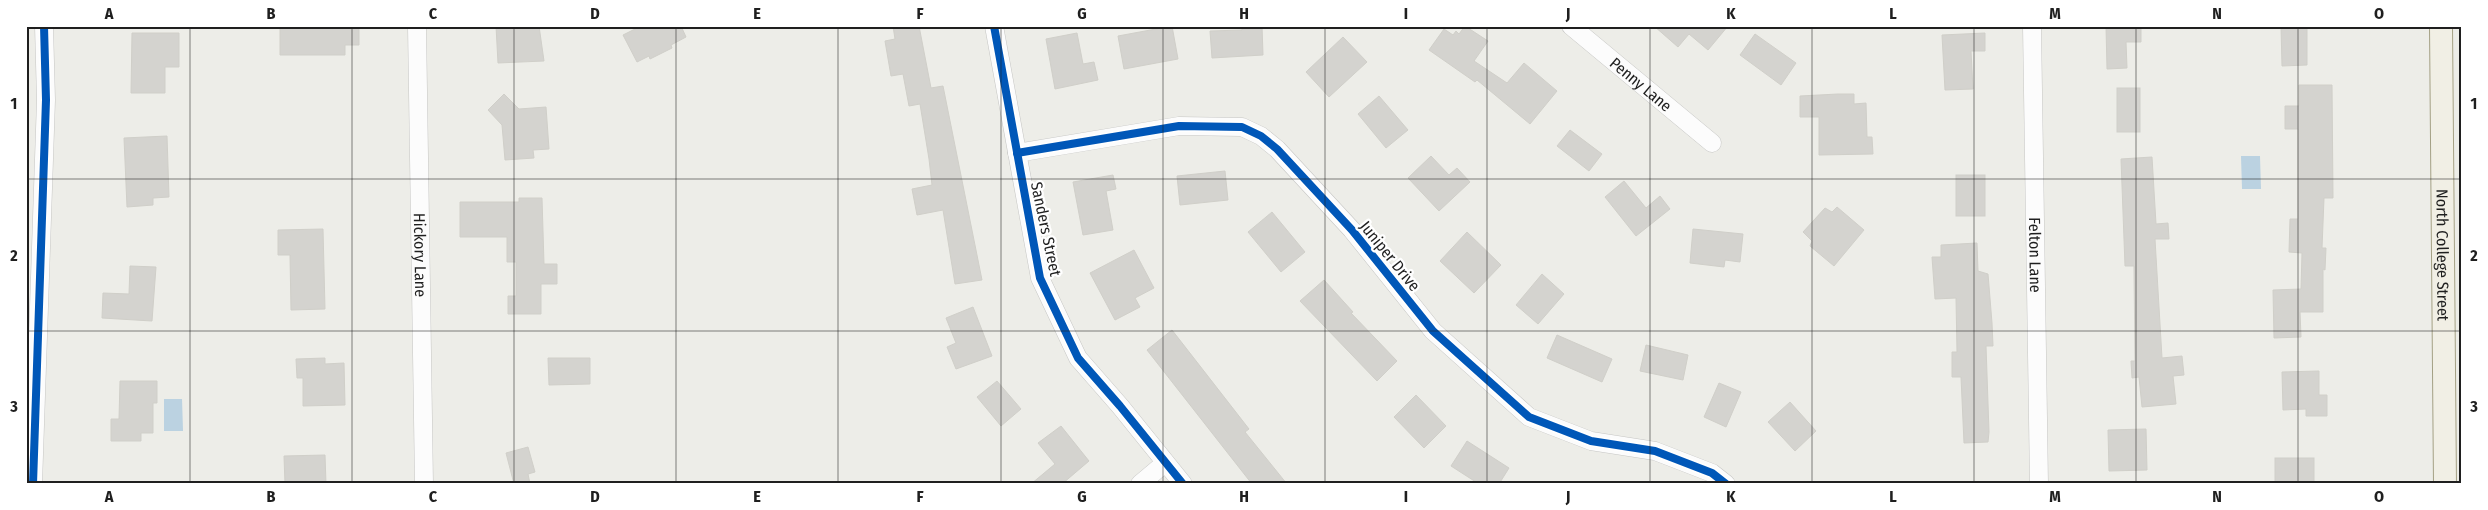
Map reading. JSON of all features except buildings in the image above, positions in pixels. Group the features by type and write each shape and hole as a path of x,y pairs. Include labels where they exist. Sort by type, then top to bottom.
{"main road":[{"name":"North College Street","path":"2441,26 2444,484"}],"street":[{"path":"32,484 46,100 44,26"},
{"name":"Hickory Lane","path":"417,26 424,484"},
{"name":"Sanders Street","path":"994,26 1040,278 1078,358 1120,406 1183,484"},
{"name":"Penny Lane","path":"1571,26 1712,143"},
{"name":"Felton Lane","path":"2032,26 2039,484"},
{"name":"Juniper Drive","path":"1017,153 1179,126 1242,127 1261,136 1277,149 1352,230 1433,331 1529,417 1591,441 1655,451 1712,473 1726,484"},
{"path":"1140,484 1165,462"}],"water":[{"path":"2241,156 2260,156 2261,189 2242,189"},
{"path":"164,399 182,399 183,431 164,431"}],"cycle path":[{"path":"33,484 46,100 44,26"},
{"path":"994,26 1040,278 1078,358 1120,406 1183,484"},
{"path":"1017,153 1179,126 1242,127 1261,136 1277,149 1352,230 1433,331 1529,417 1591,441 1655,451 1712,473 1726,484"}]}
